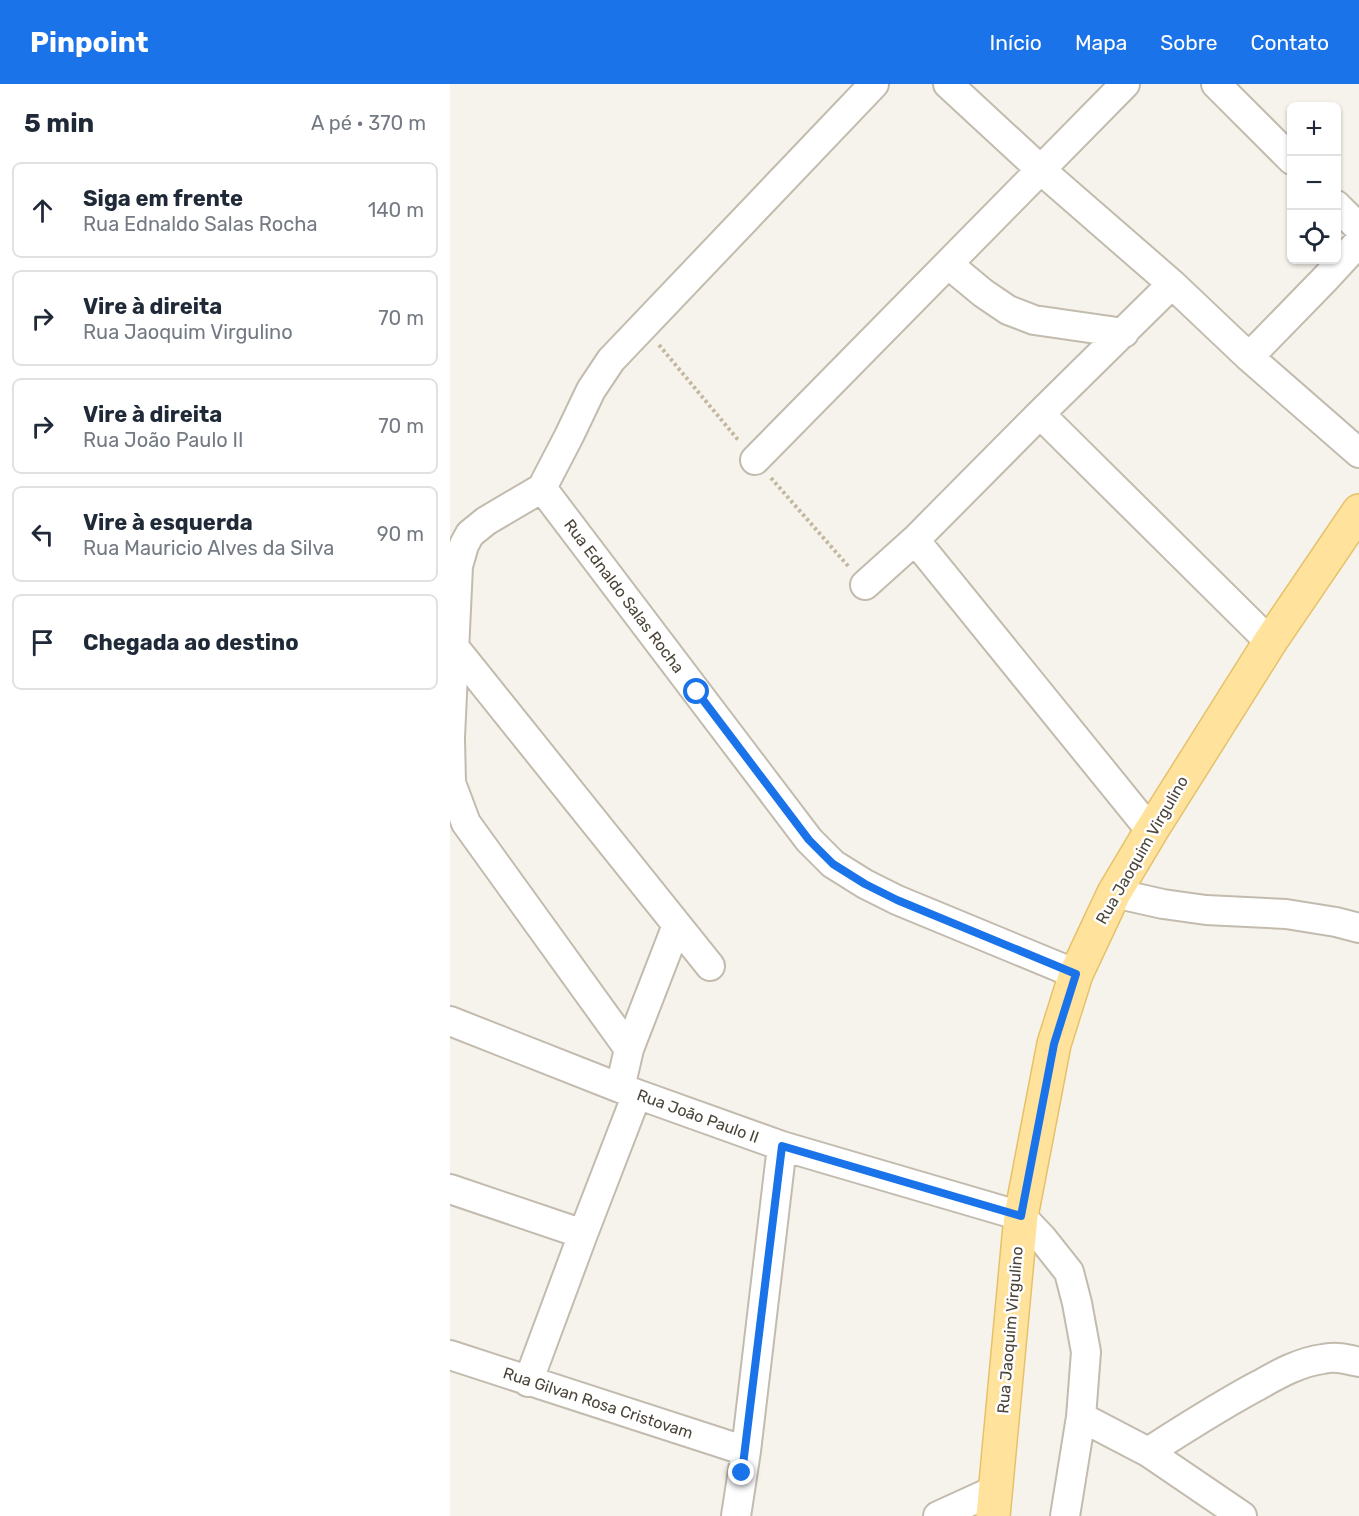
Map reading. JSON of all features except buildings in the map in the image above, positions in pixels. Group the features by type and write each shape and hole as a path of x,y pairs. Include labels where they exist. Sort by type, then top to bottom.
{"main road":[{"name":"Rua Jaoquim Virgulino","path":"994,1503 1021,1216 1054,1044 1076,974 1114,893 1151,831 1270,642 1359,511"}],"street":[{"path":"629,1049 466,822 451,783 450,738 458,566 470,534 486,521 542,488 591,390 611,360 874,84"},
{"path":"948,84 1041,170 1172,284 1249,357 1359,453"},
{"path":"755,460 1125,84"},
{"path":"1216,84 1288,156"},
{"path":"1341,210 1359,228"},
{"path":"1249,357 1359,242"},
{"path":"948,264 983,294 1008,310 1034,320 1124,333"},
{"path":"865,585 915,540 1172,284"},
{"path":"1040,414 1270,642"},
{"name":"Rua Ednaldo Salas Rocha","path":"542,488 809,840 833,864 897,900 1076,974"},
{"path":"915,540 1151,831"},
{"path":"455,648 710,966"},
{"path":"1114,893 1163,904 1206,910 1286,914 1359,928"},
{"path":"528,1382 583,1234 629,1091 629,1049 677,926"},
{"name":"Rua João Paulo II","path":"450,1021 629,1091 782,1146 1021,1216"},
{"path":"736,1516 746,1451 782,1146"},
{"path":"450,1189 583,1234"},
{"path":"1021,1216 1069,1272 1086,1352 1081,1417 1065,1516"},
{"name":"Rua Gilvan Rosa Cristovam","path":"450,1355 746,1451"},
{"path":"1148,1452 1274,1376 1323,1358 1342,1358 1359,1362"},
{"path":"1081,1417 1148,1452 1242,1516"},
{"path":"938,1516 994,1503"}],"route":[{"path":"697,692 809,840 833,864 897,900 1076,974 1054,1044 1021,1216 782,1146 742,1473"}]}
